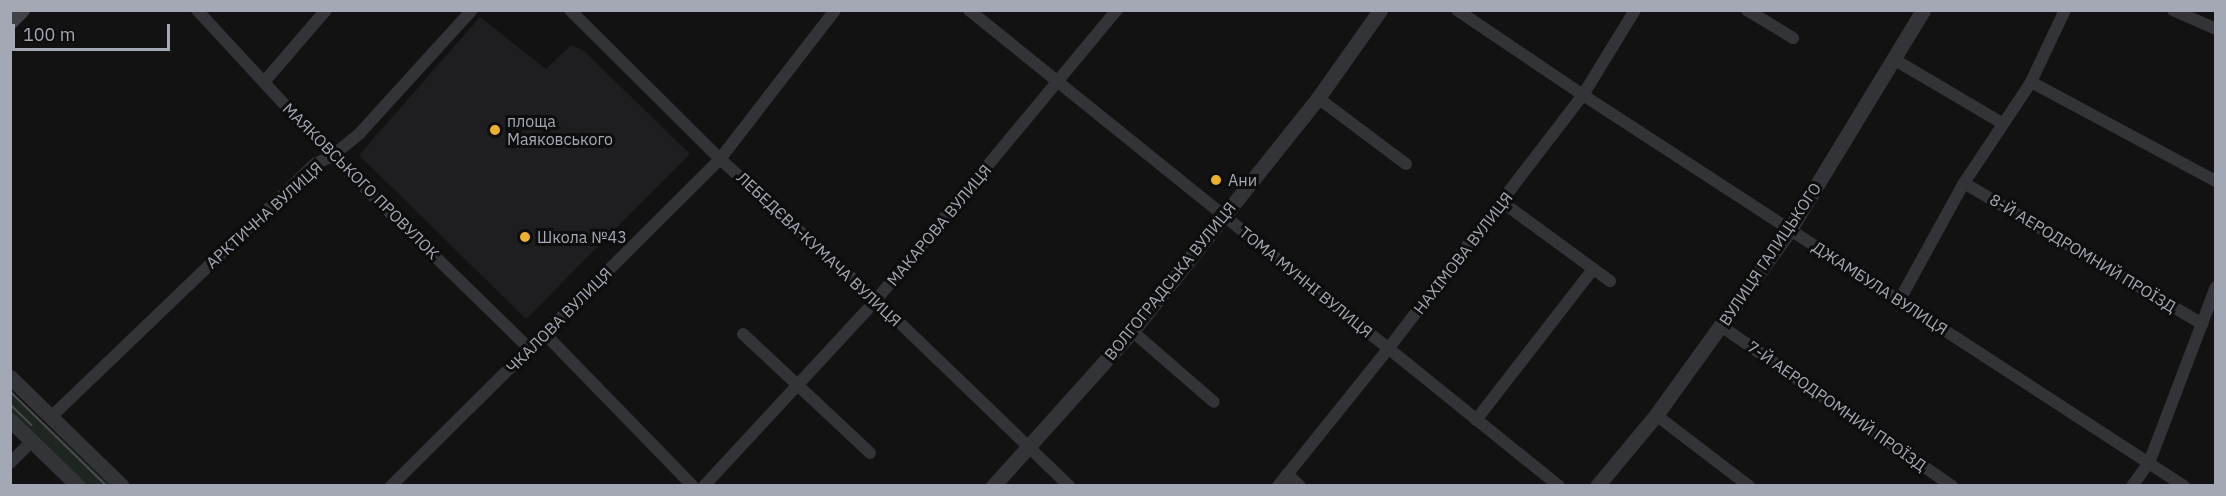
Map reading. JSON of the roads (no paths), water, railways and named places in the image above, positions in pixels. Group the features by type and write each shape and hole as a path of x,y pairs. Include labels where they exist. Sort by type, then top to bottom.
{"main road":[{"path":"10,22 22,10"}],"street":[{"name":"МАЯКОВСЬКОГО ПРОВУЛОК","path":"196,10 332,156 530,349"},
{"path":"264,82 326,10"},
{"name":"АРКТИЧНА ВУЛИЦЯ","path":"51,417 315,164 332,156 360,133 472,10"},
{"name":"ЛЕБЕДЄВА-КУМАЧА ВУЛИЦЯ","path":"570,10 720,159 876,300 1069,486"},
{"name":"ЧКАЛОВА ВУЛИЦЯ","path":"391,486 720,159 836,10"},
{"name":"ТОМА МУННІ ВУЛИЦЯ","path":"969,10 1559,486"},
{"name":"МАКАРОВА ВУЛИЦЯ","path":"704,486 876,300 1117,10"},
{"name":"ВОЛГОГРАДСЬКА ВУЛИЦЯ","path":"993,486 1132,331 1318,98 1380,10"},
{"name":"ДЖАМБУЛА ВУЛИЦЯ","path":"1457,10 1583,95 2184,486"},
{"name":"НАХІМОВА ВУЛИЦЯ","path":"1278,486 1388,349 1583,95 1635,10"},
{"path":"1747,10 1793,38"},
{"name":"ВУЛИЦЯ ГАЛИЦЬКОГО","path":"1598,486 1656,415 1790,229 1895,60 1923,10"},
{"path":"1899,301 1964,183 2031,82 2065,10"},
{"path":"2174,10 2216,29"},
{"path":"1895,60 2002,123"},
{"path":"2031,82 2216,180"},
{"path":"1318,98 1406,164"},
{"name":"8-Й АЕРОДРОМНИЙ ПРОЇЗД","path":"1964,183 2202,324"},
{"path":"1502,202 1610,281"},
{"path":"1476,420 1593,268"},
{"path":"2132,486 2149,464 2216,287"},
{"name":"7-Й АЕРОДРОМНИЙ ПРОЇЗД","path":"1721,326 1952,486"},
{"path":"1132,331 1214,402"},
{"path":"545,334 693,486"},
{"path":"743,334 870,453"},
{"path":"10,376 122,486"},
{"path":"1656,415 1749,486"},
{"path":"10,420 78,486"},
{"path":"10,463 32,441"},
{"path":"1287,474 1300,486"}],"tram line":[{"path":"10,391 107,486"},
{"path":"10,404 32,425"}],"place":[{"name":"площа Маяковського","path":"495,130"},
{"name":"Ани","path":"1216,180"},
{"name":"Школа №43","path":"525,237"}]}
